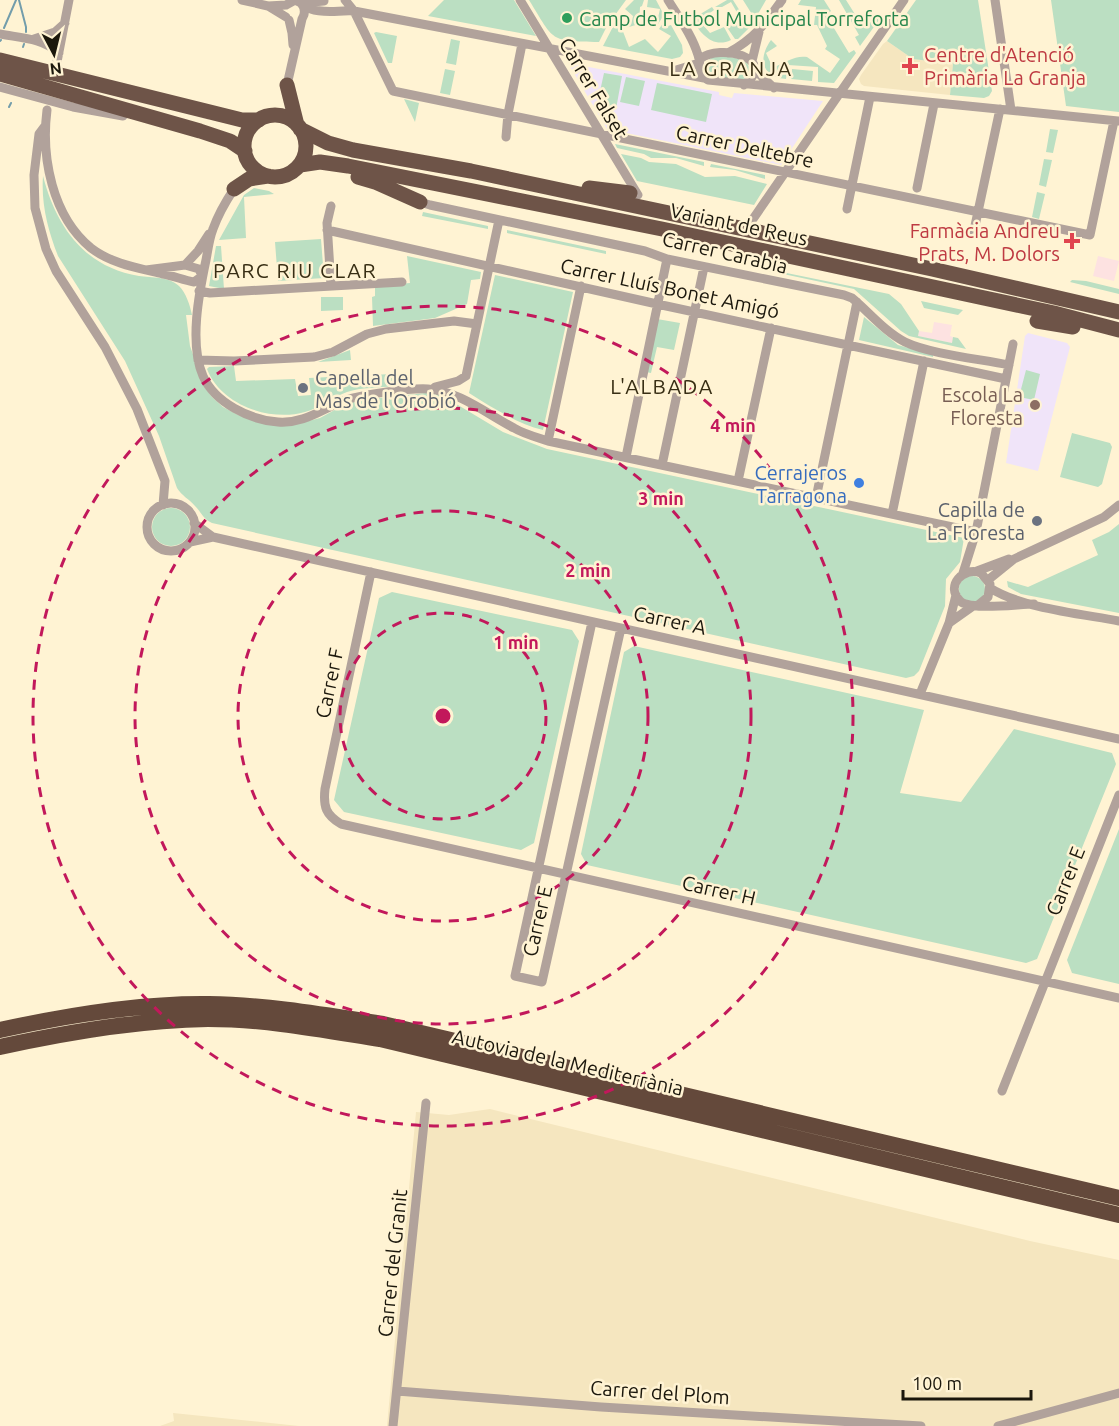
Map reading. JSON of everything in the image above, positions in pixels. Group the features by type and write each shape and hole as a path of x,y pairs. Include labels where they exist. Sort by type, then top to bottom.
{"highway":[{"path":"0,60 242,120 282,117 299,127"},
{"path":"0,74 151,120 200,131 230,141 246,156 258,172 268,176"},
{"path":"234,189 246,156 246,137 249,130 262,119 287,85"},
{"path":"287,85 288,97 305,138 306,164"},
{"name":"Variant de Reus","path":"299,127 328,143 353,150 471,171 932,269 1119,312"},
{"name":"Variant de Reus","path":"306,164 320,162 348,166 662,228 1053,313 1119,332"},
{"path":"234,189 249,179 286,175 306,164 375,182 420,202"},
{"path":"471,171 634,194"},
{"path":"1037,321 1115,335 1119,332"},
{"name":"Autovia de la Mediterrània","path":"0,1030 131,1008 208,1004 291,1010 383,1024 1119,1198"},
{"name":"Autovia de la Mediterrània","path":"0,1047 65,1033 137,1024 208,1019 279,1023 380,1039 1119,1215"}],"street":[{"path":"242,0 268,6 293,21 324,0"},
{"path":"268,6 324,0"},
{"path":"345,0 354,11"},
{"path":"352,0 354,11"},
{"name":"Carrer Falset","path":"520,0 601,133 634,194"},
{"path":"668,0 694,42 699,69 704,78"},
{"path":"728,53 759,32 782,0"},
{"path":"753,219 837,94 904,0"},
{"path":"995,0 1011,110"},
{"path":"0,34 34,39 50,45 58,57 69,1"},
{"path":"287,85 306,14 304,6 292,2"},
{"path":"292,2 284,9 292,33 293,57"},
{"path":"306,14 340,9 354,11 712,81 1116,121"},
{"name":"Carrer Deltebre","path":"354,11 393,91 1090,236 1116,121"},
{"path":"34,39 55,32 65,23"},
{"path":"744,85 753,77 759,32"},
{"path":"694,42 712,52 746,56 774,88"},
{"path":"506,137 508,114 522,44"},
{"path":"668,72 699,61 712,52"},
{"path":"0,87 73,107 151,120"},
{"path":"847,209 870,97"},
{"path":"917,188 934,104"},
{"path":"973,235 1000,109"},
{"path":"47,110 45,126 51,181 66,218 90,247 118,263 194,282 202,276"},
{"path":"45,126 39,134 34,175 35,208 46,249 56,271 105,347 137,409 165,481 163,505"},
{"path":"185,265 212,230 234,189"},
{"name":"Carrer Carabia","path":"420,202 645,251 667,259 844,295 857,302 905,342 923,348 1009,365"},
{"path":"331,206 327,230 331,286"},
{"path":"212,230 197,304 198,360 204,378 214,393 231,406 251,416 278,422 300,420 345,400 364,395 425,389 458,381 466,376 499,220"},
{"name":"Carrer Lluís Bonet Amigó","path":"327,230 657,304 1006,378"},
{"path":"626,457 667,259"},
{"path":"146,270 185,265 199,269 202,276"},
{"path":"662,465 704,267"},
{"path":"199,291 210,293 402,282"},
{"path":"548,441 581,286"},
{"path":"816,498 857,302"},
{"path":"198,360 234,361 314,357 333,352 368,334 386,329 454,321 477,324"},
{"path":"738,481 771,328"},
{"path":"971,572 976,532 1013,344"},
{"path":"892,514 924,361"},
{"path":"425,389 443,390 516,429 548,441 976,532"},
{"path":"163,505 179,505 191,515 194,523 190,542 176,551 161,549 150,539 147,532 149,518 157,508 163,505"},
{"path":"921,694 949,623 957,580 971,572 1014,558 1104,517 1119,505"},
{"name":"Carrer A","path":"194,523 213,537 1119,739"},
{"name":"Carrer A","path":"190,542 213,537"},
{"path":"949,623 985,601 989,584 1014,558"},
{"name":"Carrer F","path":"323,802 371,572"},
{"path":"971,572 1001,595 1119,621"},
{"path":"956,595 962,603 975,606 1034,604"},
{"name":"Carrer E","path":"592,622 515,976 542,982 621,628"},
{"name":"Carrer E","path":"1002,1091 1119,795"},
{"name":"Carrer H","path":"323,802 326,813 341,824 1119,998"},
{"name":"Carrer del Granit","path":"393,1426 426,1103"},
{"name":"Carrer del Plom","path":"397,1391 601,1407 921,1426"},
{"path":"998,1426 1119,1393"}],"shaded area":[{"name":"Centre d'Atenció Primària La Granja","path":"887,41 913,59 953,64 950,95 861,84 859,79 861,75"},
{"path":"568,63 719,92 719,95 732,98 734,93 823,101 781,165 607,129"},
{"path":"1098,256 1119,261 1114,281 1093,276"},
{"path":"934,322 952,325 950,336 953,337 952,343 918,336 919,331 932,333"},
{"name":"Escola La Floresta","path":"1028,333 1067,343 1070,347 1038,471 1006,463 1025,336"},
{"path":"490,1109 1030,1241 1119,1260 1119,1426 387,1426 416,1112 449,1115"},
{"path":"173,1413 299,1426 160,1426 174,1421"}],"green space":[{"path":"444,0 514,0 536,36 428,16"},
{"path":"529,0 626,0 607,26 599,42 571,41 555,36 549,31"},
{"path":"634,0 644,0 640,7 639,24 622,29 629,47 645,39 658,52 671,36 659,29 665,20 668,26 671,25 682,45 683,53 680,57 672,59 603,46 617,19 622,25 628,25 632,21 633,16 625,9"},
{"path":"648,0 656,0 664,15 656,27 660,9 647,7"},
{"path":"727,0 733,0 750,27 738,39 735,39 726,26 739,16 731,2 722,7 715,7"},
{"path":"743,0 766,0 755,19"},
{"path":"801,0 824,0 831,11 826,15 849,53 854,50 856,53 834,83 818,82 818,67 788,65 786,79 771,75 764,66 764,53 771,40 777,46 766,53 773,68 795,58 807,57 830,73 840,59 825,49 827,46 817,25 814,25 816,7 798,5"},
{"path":"839,0 846,0 863,27 877,18 879,20 860,46 855,37 859,35"},
{"path":"916,0 978,0 992,91 989,96 984,98 950,95 953,64 913,59 887,41"},
{"path":"1051,0 1119,0 1119,112 1066,106"},
{"path":"712,7 714,10 702,19 705,24 703,25 710,33 724,27 731,40 713,41 703,34 692,19"},
{"path":"374,33 397,36 392,63 388,63"},
{"path":"451,39 460,41 456,65 446,63"},
{"path":"717,55 736,58 747,63 749,73 744,80 709,77 706,64"},
{"path":"445,69 455,71 450,95 440,93"},
{"path":"792,69 813,71 812,81 791,79"},
{"path":"604,73 622,76 616,109 597,105"},
{"path":"626,77 645,81 639,106 620,102"},
{"path":"657,83 712,94 706,122 651,110"},
{"path":"404,99 419,103 415,122"},
{"path":"1050,129 1058,130 1053,153 1046,152"},
{"path":"615,144 704,162 704,166 676,158 651,158 644,154 617,148"},
{"path":"621,154 649,162 676,164 705,177 735,176 767,184 754,205 637,181"},
{"path":"1044,159 1052,160 1046,187 1039,185"},
{"path":"711,164 765,175 765,179 735,170 710,167"},
{"path":"43,176 56,211 65,227 88,254 120,271 165,279 179,286 187,299 192,315 186,315 190,346 205,388 223,407 238,415 289,426 320,418 359,400 435,392 453,400 503,432 547,449 964,538 960,562 946,579 945,606 919,671 914,676 906,678 212,523 177,488 159,436 125,361 58,256 46,217"},
{"path":"254,188 274,194 244,197 246,238 219,240 244,195"},
{"path":"1037,192 1045,194 1039,219 1032,217"},
{"path":"423,212 488,226 488,229 422,216"},
{"path":"507,230 606,251 606,254 507,233"},
{"path":"321,239 324,278 278,281 275,242"},
{"path":"216,246 221,246 224,289 209,286"},
{"path":"407,256 481,272 480,279 471,280 467,304 435,318 373,326 372,297 375,296 375,286 410,283"},
{"path":"769,271 889,294 901,304 919,331 918,336 952,343 953,337 958,338 966,349 909,336 854,289"},
{"path":"495,275 573,292 543,430 514,419 469,393"},
{"path":"1072,280 1119,289 1119,294 1070,282"},
{"path":"321,297 343,297 343,310 321,311"},
{"path":"921,301 963,310 958,315 924,308"},
{"path":"864,317 898,345 933,355 933,357 859,340"},
{"path":"657,319 680,323 674,350 657,347 651,373 646,372"},
{"path":"350,350 351,360 318,362"},
{"path":"234,366 236,381 295,379 298,396 311,395 309,378 392,374 393,386 352,390 305,412 277,415 248,408 235,401 214,382 207,369"},
{"path":"1026,370 1040,374 1034,400 1019,397"},
{"path":"1072,433 1110,443 1112,447 1102,484 1098,487 1060,477"},
{"path":"171,508 178,509 184,514 189,520 189,534 184,540 178,545 171,546 164,545 158,540 153,534 152,527 153,520 158,514 164,509"},
{"path":"1119,524 1119,613 1021,594 1008,587 1007,581 1028,587 1098,555 1092,540"},
{"path":"972,576 981,580 985,589 981,598 972,602 963,598 959,589 963,580"},
{"path":"392,592 572,630 579,641 534,843 521,850 344,812 334,800 379,598"},
{"path":"634,646 924,710 900,793 961,802 1014,729 1112,753 1116,764 1037,959 1026,963 587,865 581,854 624,652"},
{"path":"1119,829 1119,984 1072,973 1067,960"}],"waterway":[{"path":"4,28 16,0"},
{"path":"19,0 26,32"},
{"path":"9,107 11,103"}],"place":[{"name":"Camp de Futbol Municipal Torreforta","path":"567,18"},
{"name":"Centre d'Atenció Primària La Granja","path":"910,66"},
{"name":"Farmàcia Andreu Prats, M. Dolors","path":"1072,241"},
{"name":"Capella del Mas de l'Orobió","path":"303,388"},
{"name":"Escola La Floresta","path":"1035,405"},
{"name":"Cerrajeros Tarragona","path":"859,483"},
{"name":"Capilla de La Floresta","path":"1037,521"}],"district":[{"name":"LA GRANJA","path":"731,68"},
{"name":"PARC RIU CLAR","path":"295,270"},
{"name":"L'ALBADA","path":"662,386"}]}
